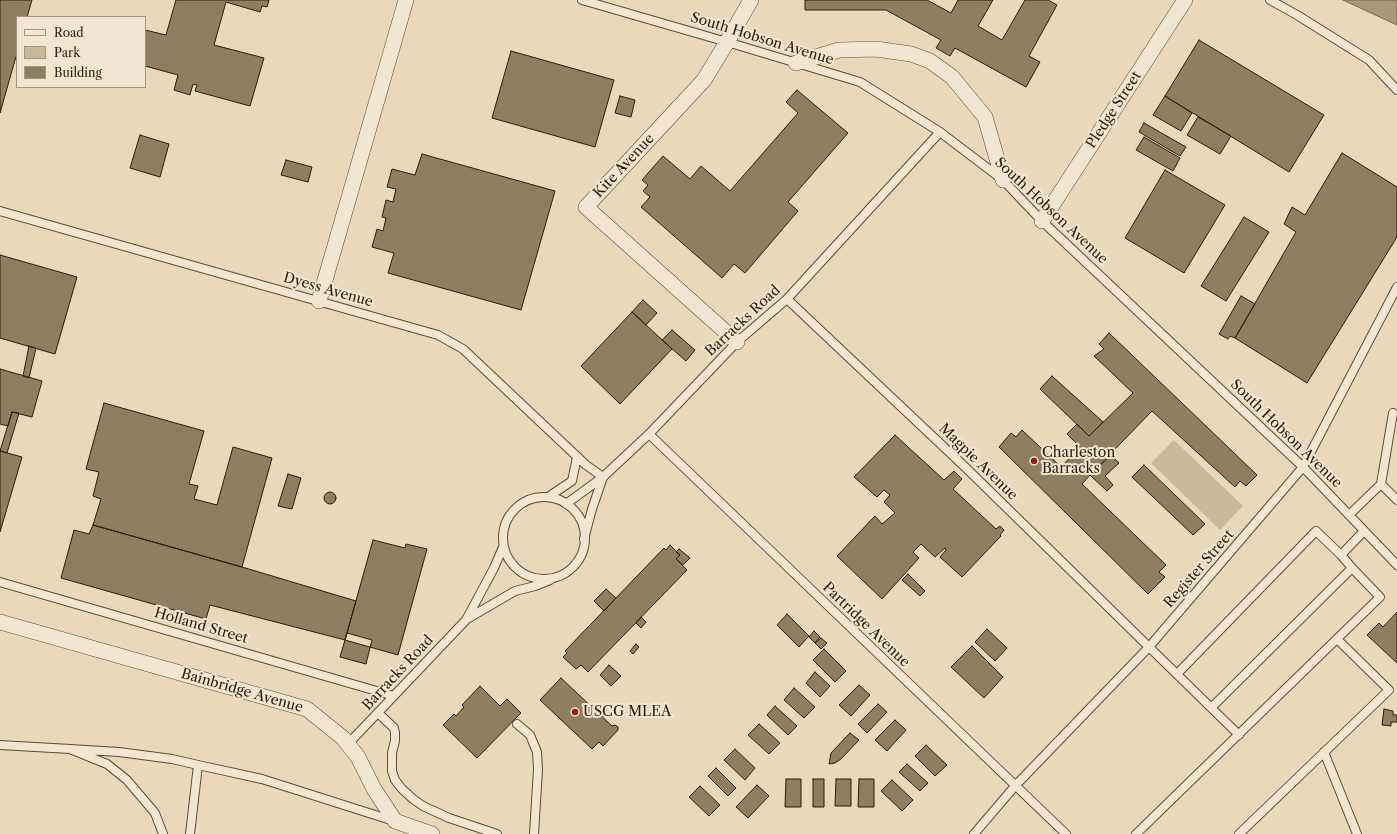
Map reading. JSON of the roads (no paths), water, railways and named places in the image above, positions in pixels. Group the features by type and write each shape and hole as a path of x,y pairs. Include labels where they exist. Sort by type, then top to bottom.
{"street":[{"path":"319,301 406,0"},
{"path":"727,42 751,0"},
{"name":"Pledge Street","path":"1042,221 1185,0"},
{"name":"Kite Avenue","path":"727,42 704,80 586,207 737,342"},
{"path":"796,63 839,50 876,49 911,54 930,61 952,77 985,117 1003,180"},
{"name":"Bainbridge Avenue","path":"0,622 307,708 343,738 348,744 358,757 374,789 395,821"},
{"path":"395,821 432,834"}],"lane":[{"name":"South Hobson Avenue","path":"583,0 860,82 940,132 1003,180 1042,221 1303,466 1397,565"},
{"path":"1270,0 1369,60 1397,90"},
{"name":"Barracks Road","path":"584,539 592,509 603,478 649,434 737,342 787,299 940,132"},
{"name":"Dyess Avenue","path":"0,211 438,335 463,349 577,457 603,478"},
{"name":"Register Street","path":"974,834 1015,786 1149,647 1303,466 1397,287"},
{"name":"Magpie Avenue","path":"787,299 964,466 1239,735"},
{"path":"1349,515 1381,484 1393,413"},
{"name":"Partridge Avenue","path":"649,434 1066,834"},
{"path":"548,497 572,481 577,457"},
{"path":"566,504 603,478"},
{"path":"1381,484 1397,500"},
{"path":"466,620 515,591 535,586 557,577 569,570 579,560 584,547 584,532 580,519 571,508 561,501 548,497 535,498 523,502 513,511 506,522 503,534 504,547 508,559 517,569 529,576 543,579 557,577"},
{"path":"1136,834 1380,596 1316,531 1177,674"},
{"path":"1341,555 1364,531"},
{"path":"466,620 504,547"},
{"path":"1212,707 1352,568"},
{"name":"Holland Street","path":"0,582 394,696"},
{"name":"Barracks Road","path":"348,744 466,620"},
{"path":"1238,834 1389,690 1337,639"},
{"path":"378,713 394,728 395,742 392,753 392,771 395,780 402,789 423,806 449,818 497,834"},
{"path":"517,724 530,735 537,752 538,770 534,834"},
{"path":"0,745 119,752 198,764 262,779 395,821"},
{"path":"70,749 107,764 127,780 155,813 163,834"},
{"path":"1324,752 1357,834"},
{"path":"190,834 198,764"}],"place":[{"name":"Charleston Barracks","path":"1034,461"},
{"name":"USCG MLEA","path":"575,712"}]}
